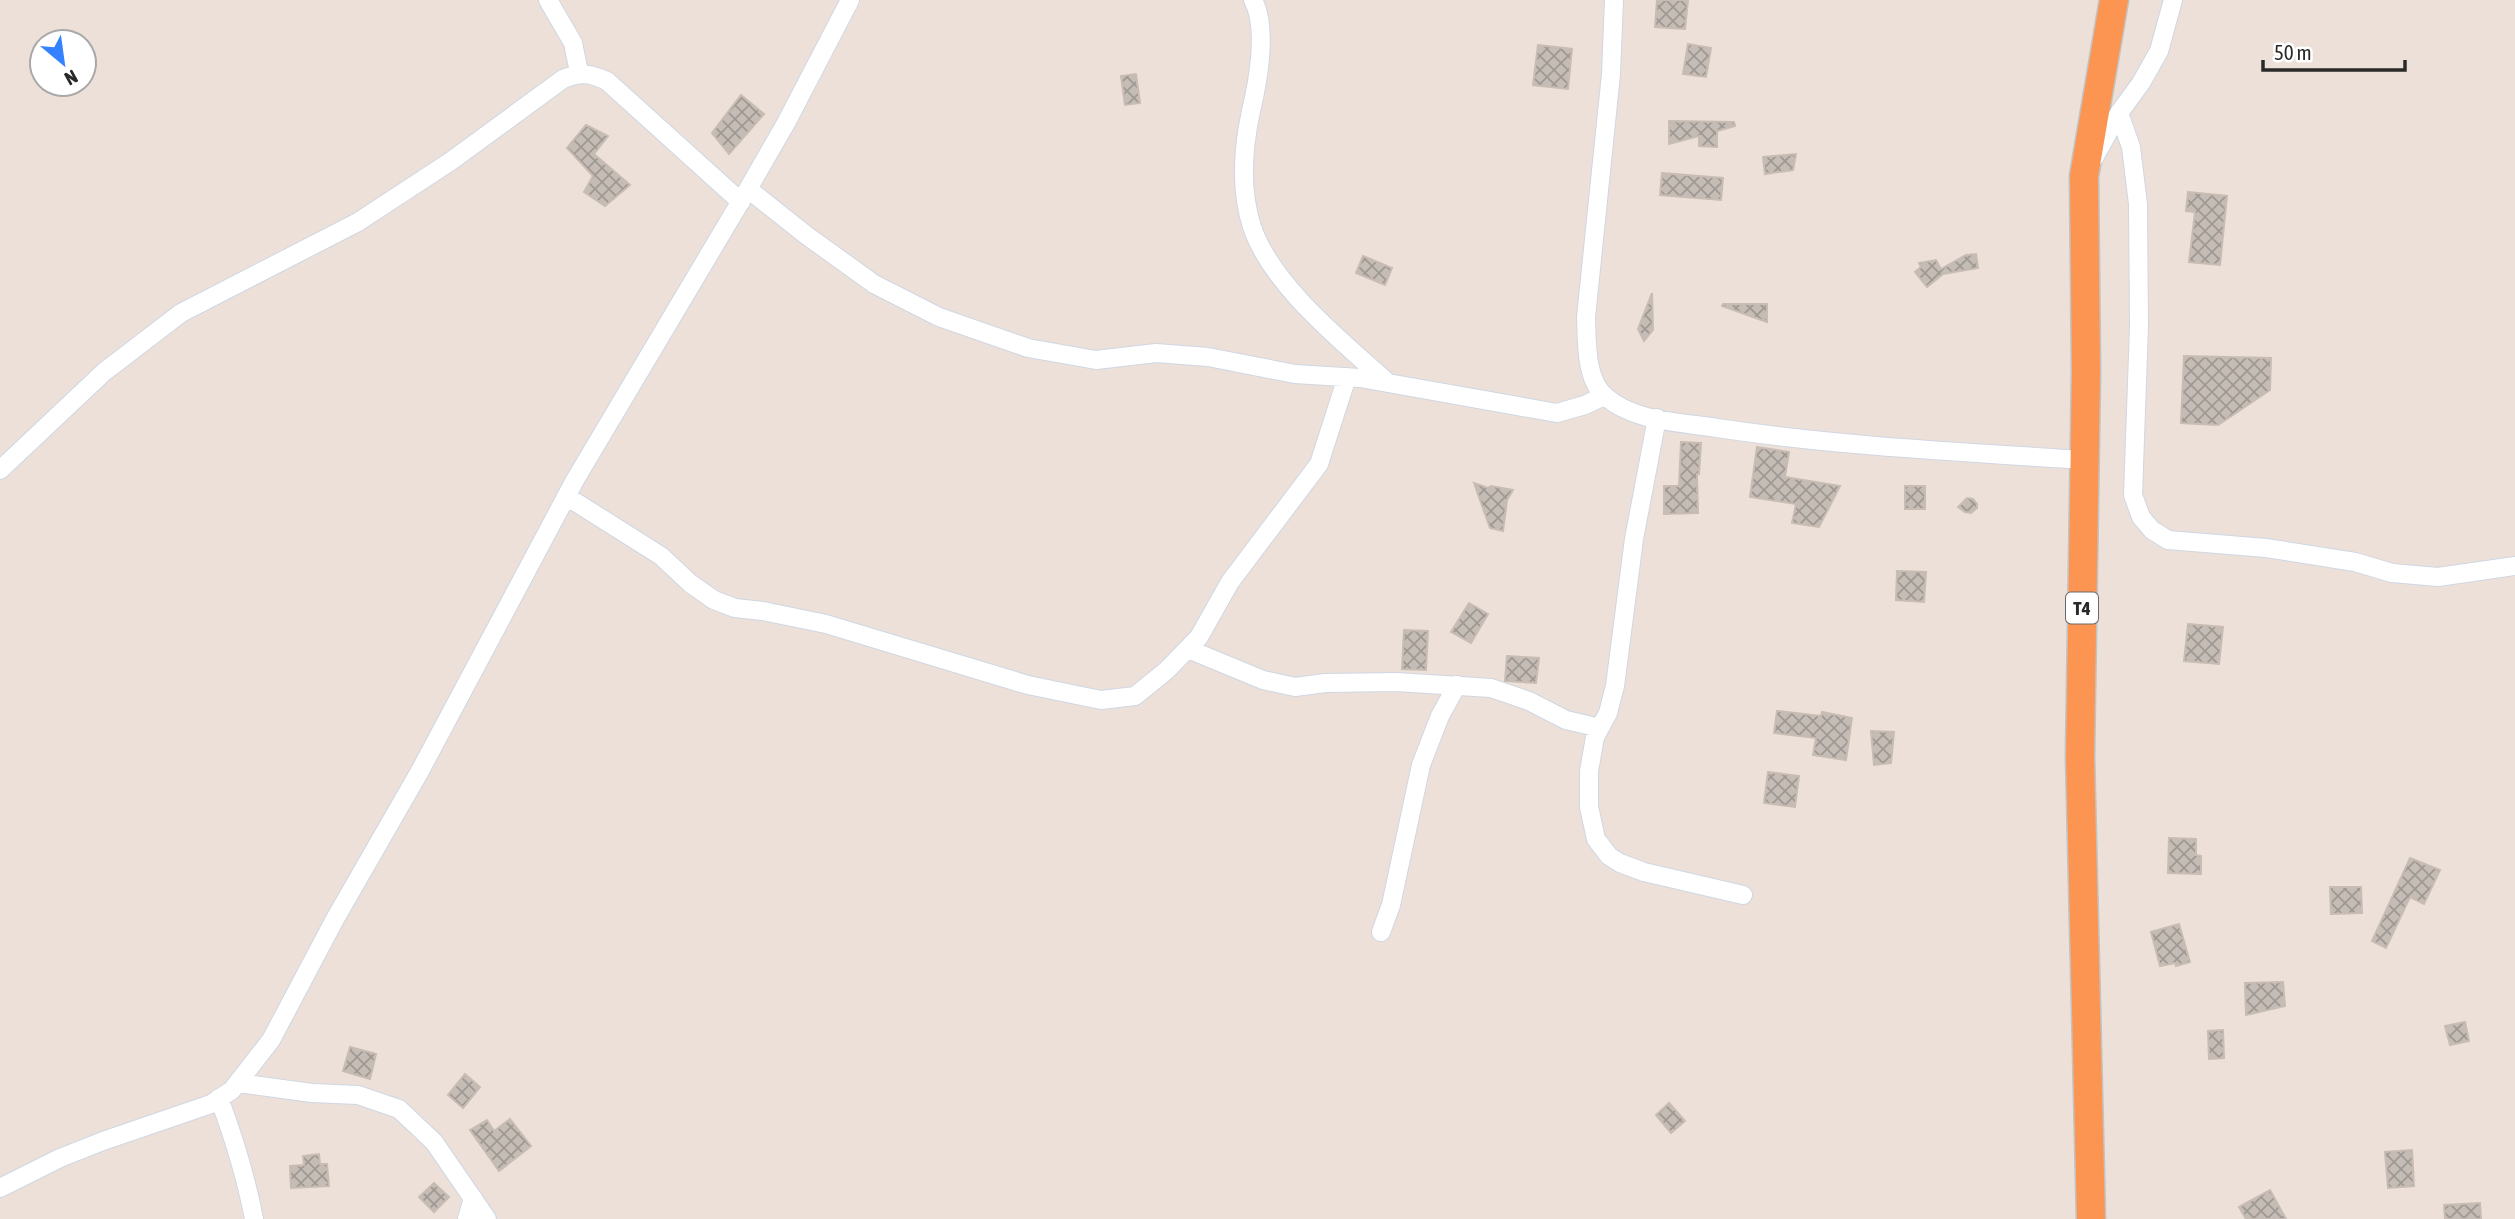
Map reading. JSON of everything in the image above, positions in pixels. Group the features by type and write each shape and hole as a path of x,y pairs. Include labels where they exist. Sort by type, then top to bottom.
{"highway":[{"name":"T4","path":"2091,1219 2080,756 2086,371 2084,176 2114,0"}],"street":[{"path":"548,0 573,43 579,72"},
{"path":"0,1188 60,1158 165,1121 219,1098 239,1083 271,1041 335,919 420,771 566,496 745,195 850,0"},
{"path":"1253,0 1257,6 1260,27 1259,62 1256,92 1247,128 1243,177 1252,227 1269,260 1298,299 1388,383"},
{"path":"1614,0 1611,74 1586,317 1587,352 1594,378 1604,396 1631,414 1797,440 2083,460"},
{"path":"2084,176 2119,113 2141,83 2159,51 2173,0"},
{"path":"0,470 104,372 181,313 358,222 451,161 563,79 579,72 593,74 607,81 745,195 874,284 939,317 1028,348 1096,360 1156,353 1208,357 1294,374 1388,383 1557,413 1604,396"},
{"path":"2119,113 2132,148 2138,204 2139,326 2133,495 2141,517 2152,530 2168,540 2266,548 2355,562 2392,573 2438,577 2515,566"},
{"path":"566,496 661,556 691,584 714,600 735,608 826,624 1028,685 1101,700 1135,696 1167,670 1199,637 1230,582 1319,464 1347,377"},
{"path":"1657,418 1634,539 1615,686 1608,713 1595,737 1589,771 1589,807 1596,839 1601,848 1620,863 1644,872 1742,895"},
{"path":"1188,649 1263,680 1295,687 1325,683 1396,682 1491,688 1529,701 1566,720 1600,728"},
{"path":"1381,932 1391,905 1420,765 1440,716 1458,685"},
{"path":"239,1083 312,1093 358,1095 399,1109 434,1142 487,1219"},
{"path":"219,1098 232,1132 254,1219"},
{"path":"467,1219 473,1198"}],"building":[{"path":"1657,0 1688,0 1685,29 1655,27"},
{"path":"1688,44 1711,48 1706,77 1683,74"},
{"path":"1538,45 1572,49 1568,89 1533,85"},
{"path":"1136,74 1140,103 1125,105 1121,76"},
{"path":"741,95 764,114 729,154 712,133"},
{"path":"1669,121 1734,122 1735,126 1717,131 1717,147 1699,146 1699,136 1669,144"},
{"path":"586,125 608,136 594,154 630,185 605,206 584,192 593,176 567,148"},
{"path":"1796,154 1793,170 1765,174 1763,157"},
{"path":"1662,173 1723,178 1721,200 1660,195"},
{"path":"2188,192 2227,196 2220,265 2189,262 2195,212 2186,211"},
{"path":"1976,254 1978,268 1943,274 1927,287 1915,272 1921,267 1919,263 1936,260 1941,269 1966,255"},
{"path":"1363,256 1392,268 1385,285 1356,273"},
{"path":"1652,293 1653,330 1644,341 1638,329"},
{"path":"1767,304 1767,322 1722,306"},
{"path":"2184,356 2271,358 2270,390 2218,425 2181,423"},
{"path":"1681,442 1701,443 1697,474 1698,513 1664,514 1664,486 1679,486"},
{"path":"1757,447 1789,452 1785,477 1840,486 1819,527 1792,523 1796,504 1750,497"},
{"path":"1474,483 1488,488 1491,486 1513,490 1507,500 1503,531 1490,528"},
{"path":"1905,486 1925,486 1925,509 1905,509"},
{"path":"1967,498 1973,499 1977,504 1977,508 1971,513 1958,507"},
{"path":"1897,571 1926,572 1924,602 1896,600"},
{"path":"1469,603 1488,614 1471,643 1451,632"},
{"path":"2188,624 2223,627 2219,664 2184,661"},
{"path":"1404,630 1428,631 1426,670 1402,669"},
{"path":"1507,656 1539,658 1536,683 1505,681"},
{"path":"1777,711 1821,716 1822,712 1852,718 1846,760 1813,755 1816,738 1774,733"},
{"path":"1871,731 1894,732 1891,763 1874,765"},
{"path":"1768,772 1799,776 1795,807 1764,803"},
{"path":"2169,838 2196,839 2196,855 2201,856 2201,874 2168,873"},
{"path":"2410,858 2440,870 2424,904 2410,897 2386,948 2372,941"},
{"path":"2330,887 2361,887 2362,913 2331,914"},
{"path":"2179,924 2190,962 2176,966 2175,963 2160,966 2151,932"},
{"path":"2283,982 2285,1006 2246,1015 2245,983"},
{"path":"2465,1022 2469,1041 2450,1045 2445,1026"},
{"path":"2223,1030 2224,1058 2209,1059 2208,1031"},
{"path":"350,1047 376,1054 370,1079 343,1071"},
{"path":"465,1074 480,1087 463,1108 448,1095"},
{"path":"1669,1103 1685,1121 1671,1133 1656,1115"},
{"path":"510,1119 531,1146 499,1171 470,1130 487,1120 494,1131"},
{"path":"2412,1150 2414,1186 2388,1188 2385,1152"},
{"path":"319,1154 320,1164 327,1164 329,1186 291,1188 290,1166 304,1165 303,1156"},
{"path":"434,1183 449,1197 434,1212 419,1197"},
{"path":"2270,1190 2286,1219 2246,1219 2239,1207"},
{"path":"2480,1203 2481,1219 2445,1219 2444,1205"}]}
